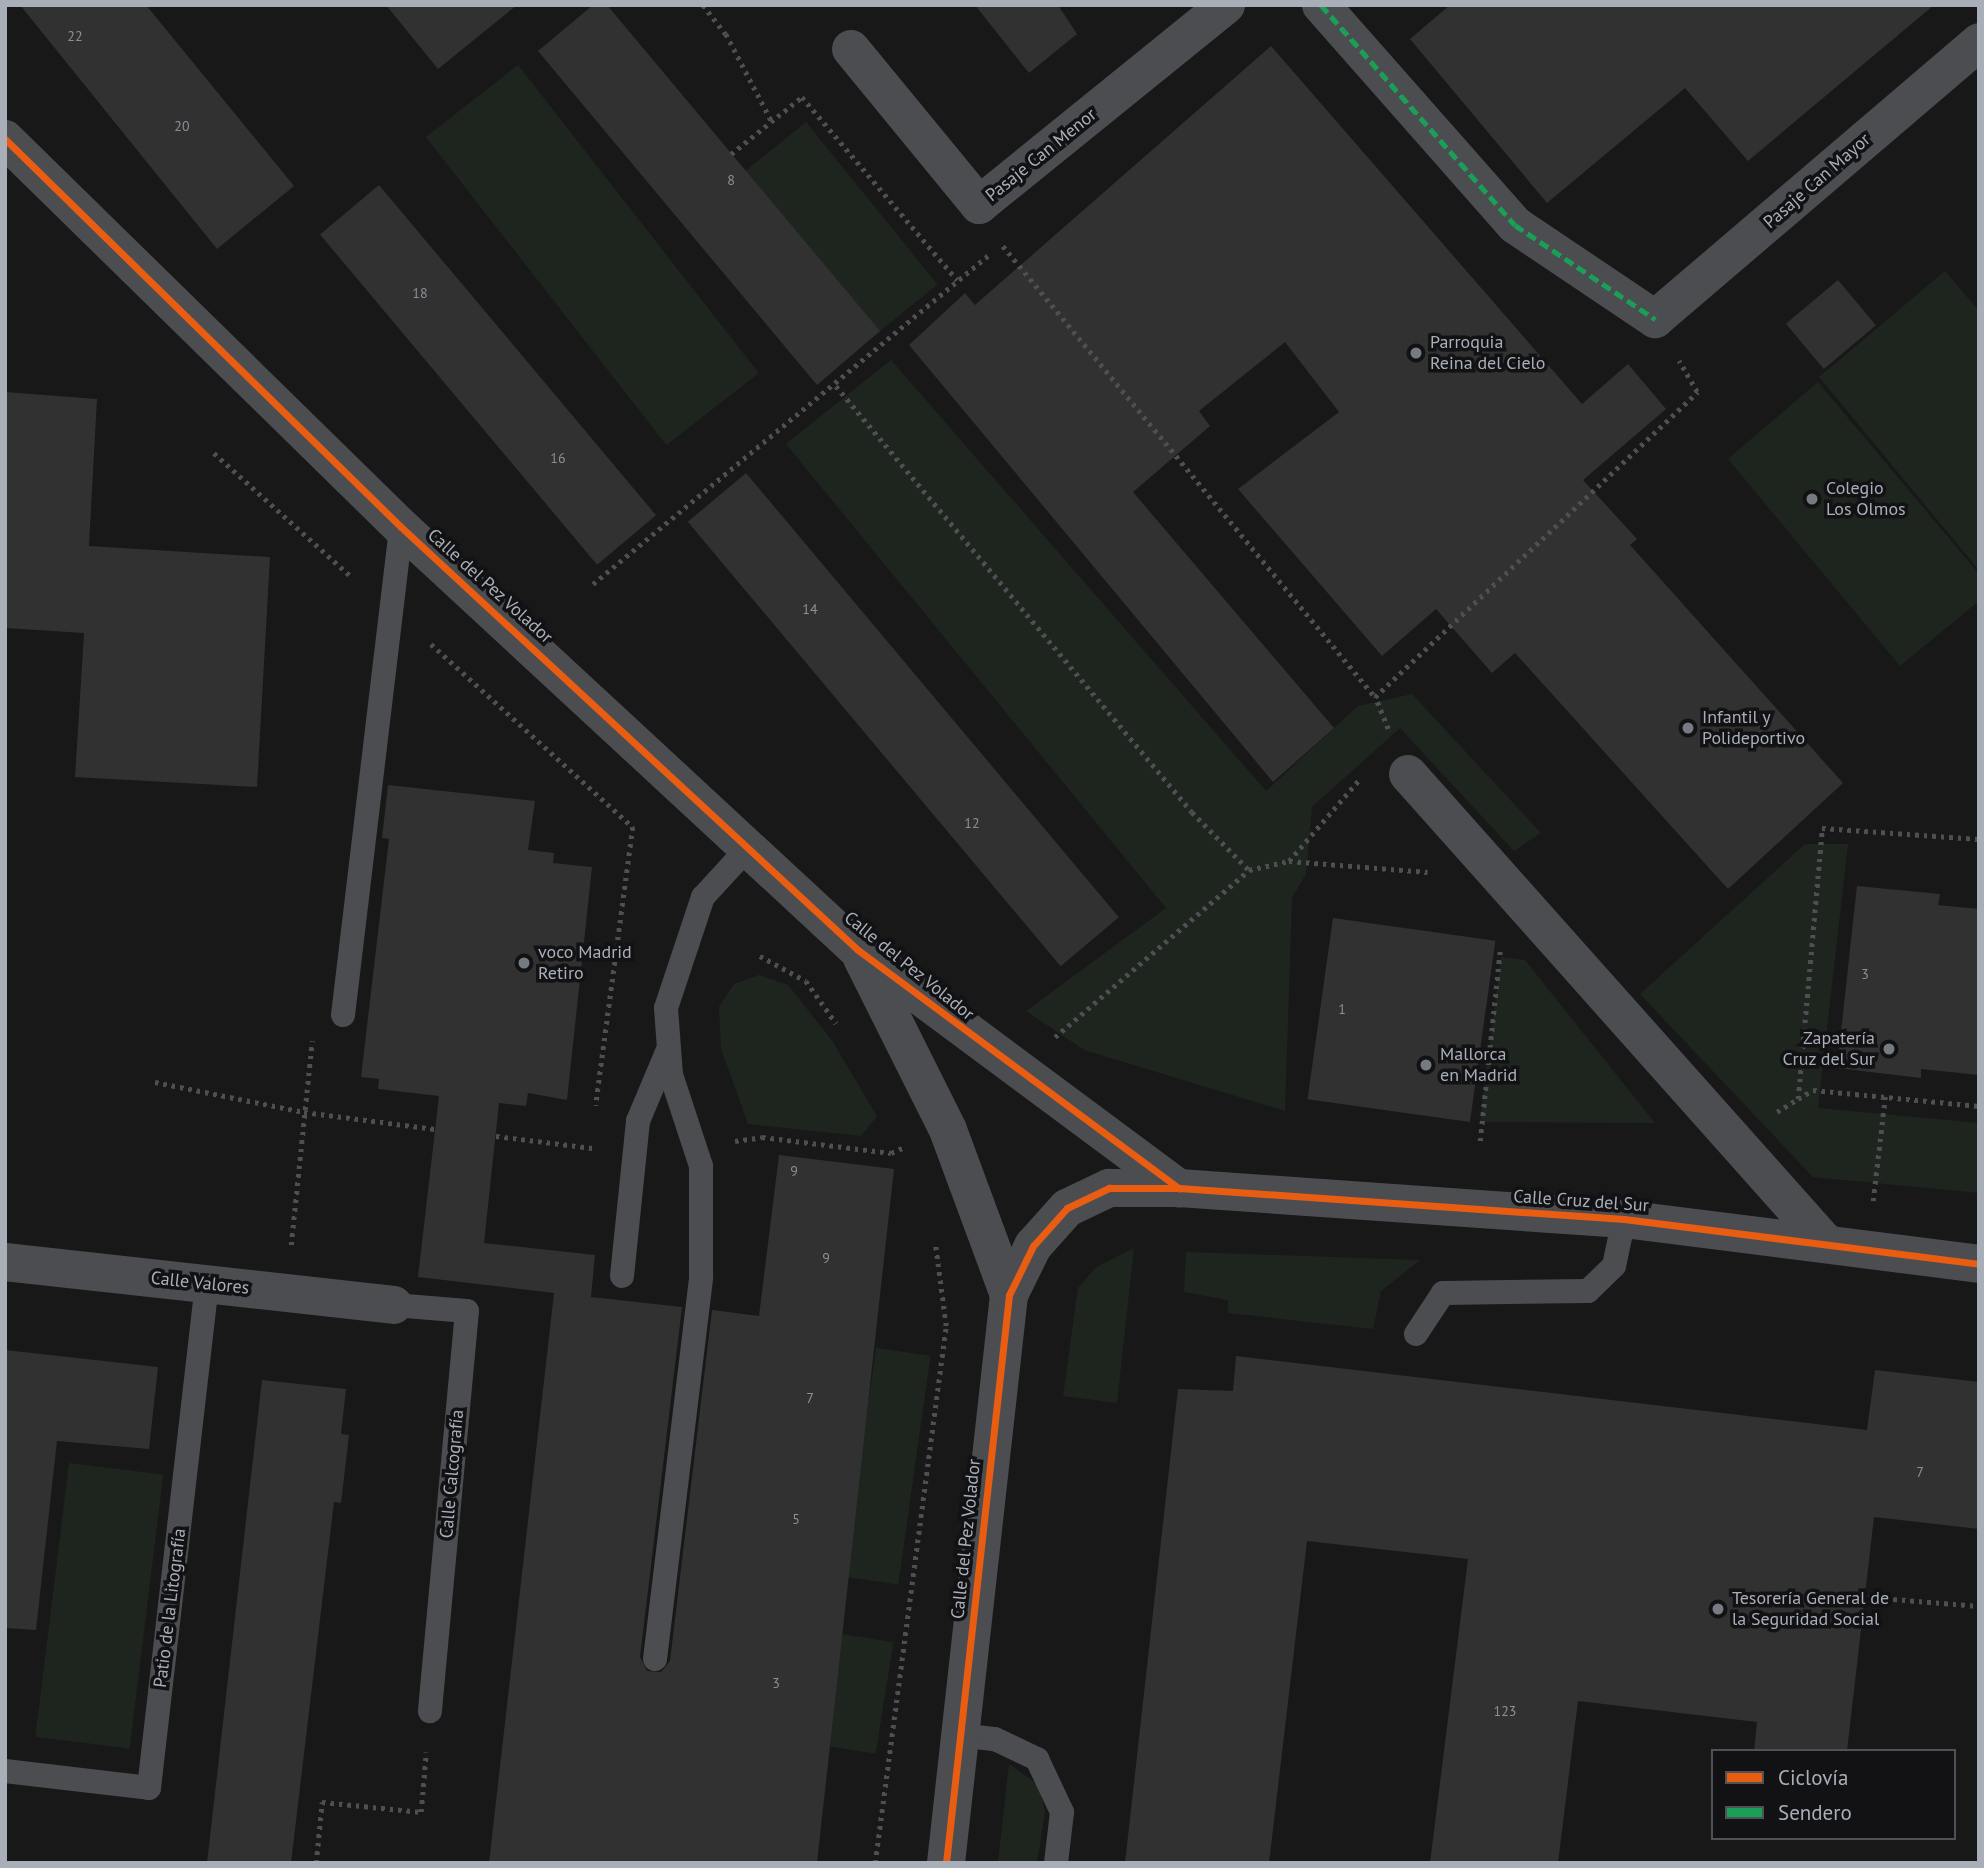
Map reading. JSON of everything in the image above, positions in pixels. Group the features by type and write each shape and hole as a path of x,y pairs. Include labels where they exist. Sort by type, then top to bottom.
{"street":[{"name":"Pasaje Can Menor","path":"851,48 979,205 1226,5"},
{"path":"1321,5 1514,225 1656,320"},
{"name":"Pasaje Can Mayor","path":"1656,320 1979,42"},
{"name":"Calle del Pez Volador","path":"5,139 401,527 858,950 1179,1188"},
{"path":"1408,774 1824,1241"},
{"name":"Calle del Pez Volador","path":"858,950 948,1130 1009,1295"},
{"name":"Calle del Pez Volador","path":"946,1863 1009,1295 1033,1246 1067,1208 1109,1188 1179,1188"},
{"name":"Calle Cruz del Sur","path":"1179,1188 1624,1219 1824,1241 1979,1264"},
{"name":"Calle Valores","path":"5,1262 394,1305"}],"lane":[{"path":"343,1015 401,527"},
{"path":"655,1659 701,1277 701,1166 667,1052 666,1009 681,947 703,897 748,848"},
{"path":"622,1276 638,1121 667,1052"},
{"path":"1416,1334 1443,1293 1588,1291 1614,1266 1624,1219"},
{"name":"Patio de la Litografía","path":"5,1772 149,1788 207,1284"},
{"name":"Calle Calcografía","path":"394,1305 467,1311 430,1710"},
{"path":"960,1735 995,1740 1037,1759 1062,1812 1056,1863"}],"path":[{"path":"703,5 726,34 772,122"},
{"path":"732,154 802,97 957,280"},
{"path":"593,584 836,386 1002,244 1375,697 1408,774"},
{"path":"1375,697 1697,392 1656,320"},
{"path":"836,386 1192,811 1249,870"},
{"path":"214,453 362,586"},
{"path":"424,639 634,827 594,1121"},
{"path":"1289,861 1367,771"},
{"path":"1798,1099 1822,828 1979,839"},
{"path":"1047,1045 1249,870 1289,861 1500,878 1503,926 1480,1141"},
{"path":"760,956 806,982 839,1026"},
{"path":"286,1293 308,1076"},
{"path":"155,1082 304,1112 435,1129"},
{"path":"1725,1130 1758,1124 1812,1090 1979,1106"},
{"path":"1869,1247 1885,1097"},
{"path":"590,1148 592,1135"},
{"path":"496,1136 634,1155"},
{"path":"694,1146 762,1137 891,1153 911,1144"},
{"path":"875,1863 946,1326 933,1232"},
{"path":"1868,1597 1979,1606"},
{"path":"316,1863 322,1802 421,1812 430,1710"}],"shaded area":[{"path":"518,65 759,373 667,445 426,137"},
{"path":"806,122 938,284 877,334 745,171"},
{"path":"1945,271 1979,311 1979,570 1819,377"},
{"path":"891,360 1266,791 1358,706 1412,694 1541,833 1514,851 1400,728 1312,807 1306,874 1292,898 1285,1111 1084,1050 1026,1011 1166,908 786,444"},
{"path":"1818,382 1979,574 1979,601 1900,666 1728,459"},
{"path":"1805,844 1848,844 1818,1108 1979,1123 1979,1193 1813,1177 1640,994"},
{"path":"1501,957 1525,960 1655,1123 1480,1122"},
{"path":"759,975 788,985 831,1039 877,1116 861,1136 748,1124 721,1049 719,1007 734,984"},
{"path":"1134,1248 1117,1403 1063,1396 1078,1288 1095,1268"},
{"path":"1186,1252 1420,1260 1381,1291 1373,1329 1228,1313 1228,1300 1184,1292"},
{"path":"876,1348 930,1356 898,1584 844,1577"},
{"path":"69,1463 163,1475 130,1749 35,1737"},
{"path":"842,1634 893,1642 876,1754 824,1746"},
{"path":"1009,1764 1039,1785 1045,1812 1037,1863 998,1863"}],"building":[{"path":"20,5 146,5 294,186 217,249"},
{"path":"386,5 517,5 438,69"},
{"path":"593,5 607,5 880,331 817,385 538,51"},
{"path":"975,5 1058,5 1077,34 1029,73"},
{"path":"1450,5 1934,5 1748,161 1685,88 1547,203 1410,39"},
{"path":"1271,46 1582,404 1628,364 1666,409 1583,480 1637,539 1630,545 1843,783 1728,889 1515,653 1492,673 1436,609 1382,656 1238,489 1339,412 1285,342 1199,411 1210,426 1133,492 1334,728 1273,782 909,345 965,293 975,305"},
{"path":"379,185 656,515 597,565 320,234"},
{"path":"1838,280 1876,325 1824,369 1786,324"},
{"path":"5,392 97,399 89,546 270,557 257,787 75,777 84,633 5,628"},
{"path":"746,473 1119,917 1061,966 688,522"},
{"path":"388,785 535,801 528,850 554,853 553,863 592,867 567,1100 528,1093 526,1106 499,1103 484,1243 595,1255 591,1297 682,1307 640,1657 647,1671 661,1672 670,1661 712,1310 759,1316 779,1155 894,1169 817,1863 489,1863 554,1293 418,1277 439,1096 378,1089 379,1079 361,1077 389,839 382,838"},
{"path":"1857,886 1940,894 1938,905 1979,909 1979,1075 1921,1069 1921,1078 1837,1068"},
{"path":"1333,918 1495,941 1470,1122 1308,1099"},
{"path":"5,1350 158,1367 149,1449 57,1441 36,1630 5,1628"},
{"path":"1236,1356 1867,1430 1875,1370 1979,1382 1979,1529 1874,1517 1847,1749 1754,1749 1757,1722 1578,1701 1558,1863 1430,1863 1468,1559 1307,1541 1269,1863 1125,1863 1178,1389 1233,1391"},
{"path":"262,1380 346,1389 341,1434 349,1435 341,1503 334,1502 291,1863 207,1863"}],"marked path":[{"path":"1321,5 1515,225 1655,319"}],"cycle path":[{"path":"5,139 401,527 858,950 1179,1188"},
{"path":"946,1863 1009,1295 1033,1246 1067,1208 1109,1188 1179,1188 1624,1219 1979,1264"}],"place":[{"name":"Parroquia Reina del Cielo","path":"1416,353"},
{"name":"Colegio Los Olmos","path":"1812,499"},
{"name":"Infantil y Polideportivo","path":"1688,728"},
{"name":"voco Madrid Retiro","path":"524,963"},
{"name":"Zapatería Cruz del Sur","path":"1889,1049"},
{"name":"Mallorca en Madrid","path":"1426,1065"},
{"name":"Tesorería General de la Seguridad Social","path":"1718,1609"}]}
